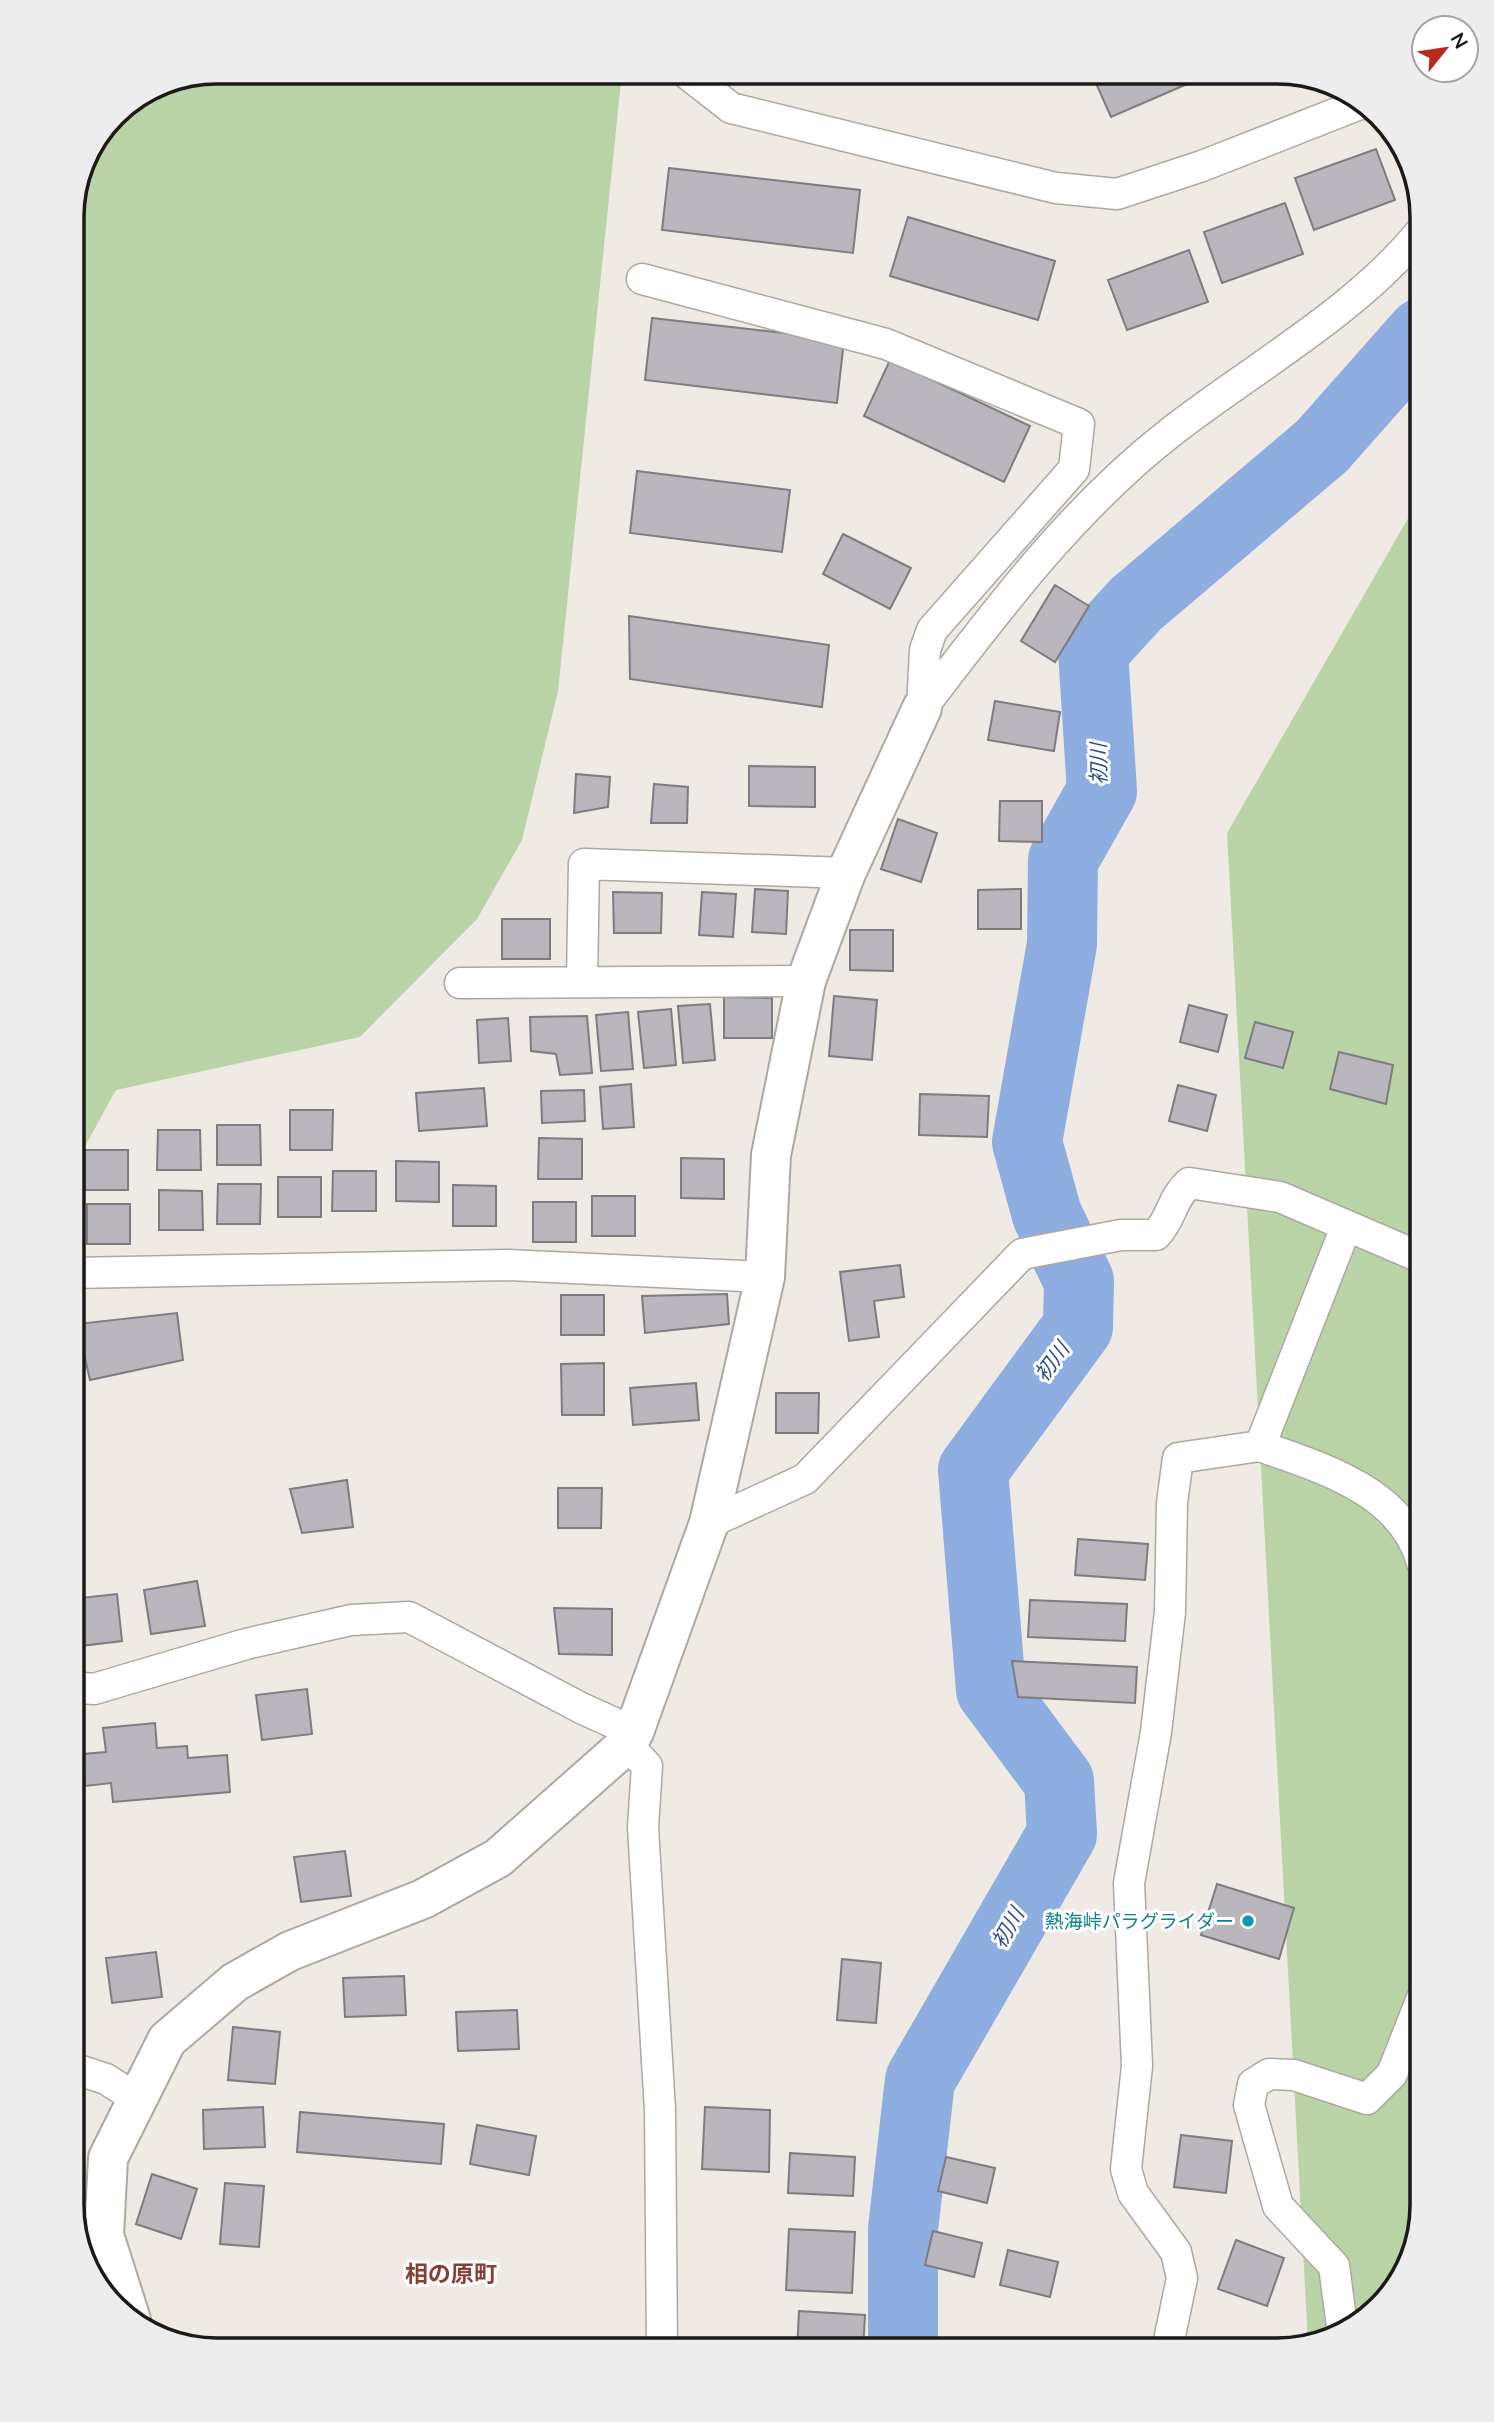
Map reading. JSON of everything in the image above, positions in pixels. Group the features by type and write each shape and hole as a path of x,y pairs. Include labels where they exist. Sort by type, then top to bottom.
{"street":[{"path":"700,84 731,108 1056,188 1117,194 1202,166 1352,107"},
{"path":"125,2301 104,2235 108,2158 167,2040 235,1982 290,1951 423,1899 498,1858 631,1738 709,1522 765,1277 771,1155 806,981 846,873 922,708 1032,565 1112,485 1169,434 1327,317 1401,257 1410,245"},
{"path":"642,279 886,344 1079,424 1074,469 933,631 925,650 922,708"},
{"path":"582,981 584,864 846,873"},
{"path":"460,983 806,981"},
{"path":"709,1522 805,1479 1022,1254 1121,1235 1156,1235 1167,1224 1175,1196 1189,1184 1280,1197 1410,1253"},
{"path":"1259,1446 1346,1227"},
{"path":"84,1273 507,1265 765,1277"},
{"path":"1170,2338 1182,2278 1177,2252 1133,2193 1126,2169 1137,2066 1129,1883 1156,1732 1170,1612 1172,1503 1178,1458 1259,1446 1339,1474 1397,1514 1410,1539"},
{"path":"84,1688 94,1689 246,1644 351,1620 409,1617 581,1708 631,1738 647,1766 643,1827 660,2110 662,2338"},
{"path":"1341,2321 1334,2266 1278,2206 1249,2105 1254,2084 1269,2074 1294,2075 1367,2099 1392,2074 1410,2028"},
{"path":"84,2072 106,2079 137,2099"}],"green space":[{"path":"208,84 621,84 558,691 522,840 477,919 360,1037 116,1090 84,1148 84,208 89,182 102,150 117,129 143,106 166,94"},
{"path":"1410,515 1409,2223 1400,2256 1377,2293 1351,2316 1328,2328 1308,2334 1227,833"}],"building":[{"path":"1096,84 1187,84 1111,117"},
{"path":"1376,149 1395,200 1314,230 1295,178"},
{"path":"669,168 860,190 853,253 662,230"},
{"path":"1285,203 1303,254 1222,283 1204,232"},
{"path":"908,217 1055,261 1038,320 890,276"},
{"path":"1189,250 1208,302 1127,330 1108,280"},
{"path":"652,318 844,340 837,403 645,380"},
{"path":"890,360 1030,426 1004,482 864,416"},
{"path":"637,471 790,490 782,552 630,533"},
{"path":"843,534 911,568 890,609 823,574"},
{"path":"1055,585 1089,606 1055,662 1021,641"},
{"path":"629,616 829,645 822,707 630,679"},
{"path":"995,701 1060,712 1054,751 988,740"},
{"path":"749,766 815,767 815,807 749,806"},
{"path":"576,774 610,777 608,807 574,813"},
{"path":"654,784 688,787 687,823 651,823"},
{"path":"1000,801 1042,801 1042,842 999,841"},
{"path":"898,819 937,833 921,882 881,869"},
{"path":"755,889 788,891 786,934 752,932"},
{"path":"1021,889 1021,929 978,929 978,890"},
{"path":"613,892 662,893 661,933 614,933"},
{"path":"702,892 736,894 733,937 699,935"},
{"path":"502,919 550,919 550,959 502,959"},
{"path":"850,930 893,930 893,971 850,970"},
{"path":"834,996 877,1000 872,1060 829,1056"},
{"path":"724,997 772,998 772,1038 724,1038"},
{"path":"710,1004 715,1060 683,1063 678,1006"},
{"path":"1189,1005 1227,1015 1218,1052 1180,1042"},
{"path":"671,1009 676,1065 644,1068 638,1012"},
{"path":"628,1012 633,1069 601,1071 596,1015"},
{"path":"587,1016 592,1073 560,1075 556,1054 531,1051 530,1017"},
{"path":"508,1018 511,1061 479,1063 477,1020"},
{"path":"1255,1022 1293,1032 1283,1068 1245,1058"},
{"path":"1339,1052 1393,1065 1386,1104 1330,1089"},
{"path":"631,1084 634,1127 603,1129 600,1087"},
{"path":"1178,1085 1216,1095 1207,1131 1169,1121"},
{"path":"484,1088 487,1126 419,1131 416,1093"},
{"path":"584,1090 585,1121 542,1123 541,1091"},
{"path":"920,1094 989,1096 987,1137 919,1135"},
{"path":"290,1110 333,1110 332,1150 290,1150"},
{"path":"217,1125 260,1125 261,1165 217,1165"},
{"path":"158,1130 200,1130 201,1170 157,1170"},
{"path":"539,1138 582,1139 582,1179 538,1179"},
{"path":"85,1150 128,1150 128,1190 85,1190"},
{"path":"681,1158 724,1159 724,1199 681,1198"},
{"path":"396,1161 439,1162 439,1202 396,1201"},
{"path":"333,1171 376,1171 376,1211 332,1211"},
{"path":"278,1177 321,1177 321,1217 278,1217"},
{"path":"218,1184 261,1184 260,1224 217,1224"},
{"path":"453,1185 496,1186 496,1226 453,1226"},
{"path":"159,1190 202,1191 203,1230 159,1230"},
{"path":"592,1196 635,1196 635,1236 592,1236"},
{"path":"533,1202 576,1202 576,1242 533,1242"},
{"path":"87,1204 130,1204 130,1244 87,1244"},
{"path":"900,1265 904,1297 874,1301 879,1337 849,1341 840,1272"},
{"path":"727,1294 729,1324 645,1333 642,1296"},
{"path":"561,1295 604,1295 604,1335 561,1335"},
{"path":"177,1313 183,1360 90,1380 84,1354 84,1323"},
{"path":"604,1363 604,1415 562,1415 561,1364"},
{"path":"696,1383 699,1420 633,1425 630,1388"},
{"path":"776,1393 819,1393 818,1433 776,1433"},
{"path":"347,1480 353,1527 302,1533 290,1489"},
{"path":"558,1488 602,1488 601,1528 558,1528"},
{"path":"1078,1539 1148,1544 1145,1580 1075,1575"},
{"path":"197,1581 205,1626 151,1634 144,1590"},
{"path":"117,1594 122,1641 84,1646 84,1598"},
{"path":"1030,1600 1127,1604 1125,1641 1028,1637"},
{"path":"554,1608 612,1609 612,1655 559,1654"},
{"path":"1012,1661 1137,1667 1135,1703 1018,1697"},
{"path":"307,1689 312,1734 262,1740 256,1695"},
{"path":"155,1723 157,1748 187,1746 188,1758 227,1755 230,1792 113,1802 111,1783 85,1786 84,1754 106,1752 103,1728"},
{"path":"345,1851 351,1896 301,1902 294,1857"},
{"name":"熱海峠パラグライダー","path":"1217,1884 1294,1908 1279,1959 1201,1935"},
{"path":"156,1952 162,1997 112,2003 106,1958"},
{"path":"842,1959 881,1963 876,2023 837,2020"},
{"path":"404,1976 406,2015 345,2017 343,1978"},
{"path":"517,2010 519,2049 458,2051 456,2012"},
{"path":"233,2027 280,2032 275,2084 228,2080"},
{"path":"263,2107 265,2147 204,2149 203,2110"},
{"path":"705,2107 770,2110 769,2172 702,2169"},
{"path":"300,2112 444,2124 441,2164 297,2152"},
{"path":"477,2125 536,2136 529,2175 470,2164"},
{"path":"1181,2135 1232,2141 1226,2193 1174,2187"},
{"path":"790,2153 855,2157 853,2196 788,2193"},
{"path":"946,2157 995,2168 987,2203 938,2191"},
{"path":"152,2174 197,2189 181,2239 136,2224"},
{"path":"225,2183 264,2186 259,2247 220,2244"},
{"path":"789,2229 855,2232 852,2293 786,2290"},
{"path":"933,2231 982,2243 974,2277 925,2265"},
{"path":"1236,2240 1284,2258 1267,2306 1218,2289"},
{"path":"1008,2250 1058,2262 1050,2297 1000,2285"},
{"path":"799,2311 865,2315 864,2338 798,2338"}],"waterway":[{"name":"初川","path":"903,2338 903,2229 920,2080 1062,1834 1059,1781 991,1690 973,1470 1078,1327 1079,1281 1047,1215 1027,1142 1062,944 1063,860 1102,791 1093,651 1136,604 1322,446 1410,347"}],"place":[{"name":"熱海峠パラグライダー","path":"1248,1921"}],"district":[{"name":"相の原町","path":"451,2274"}]}
